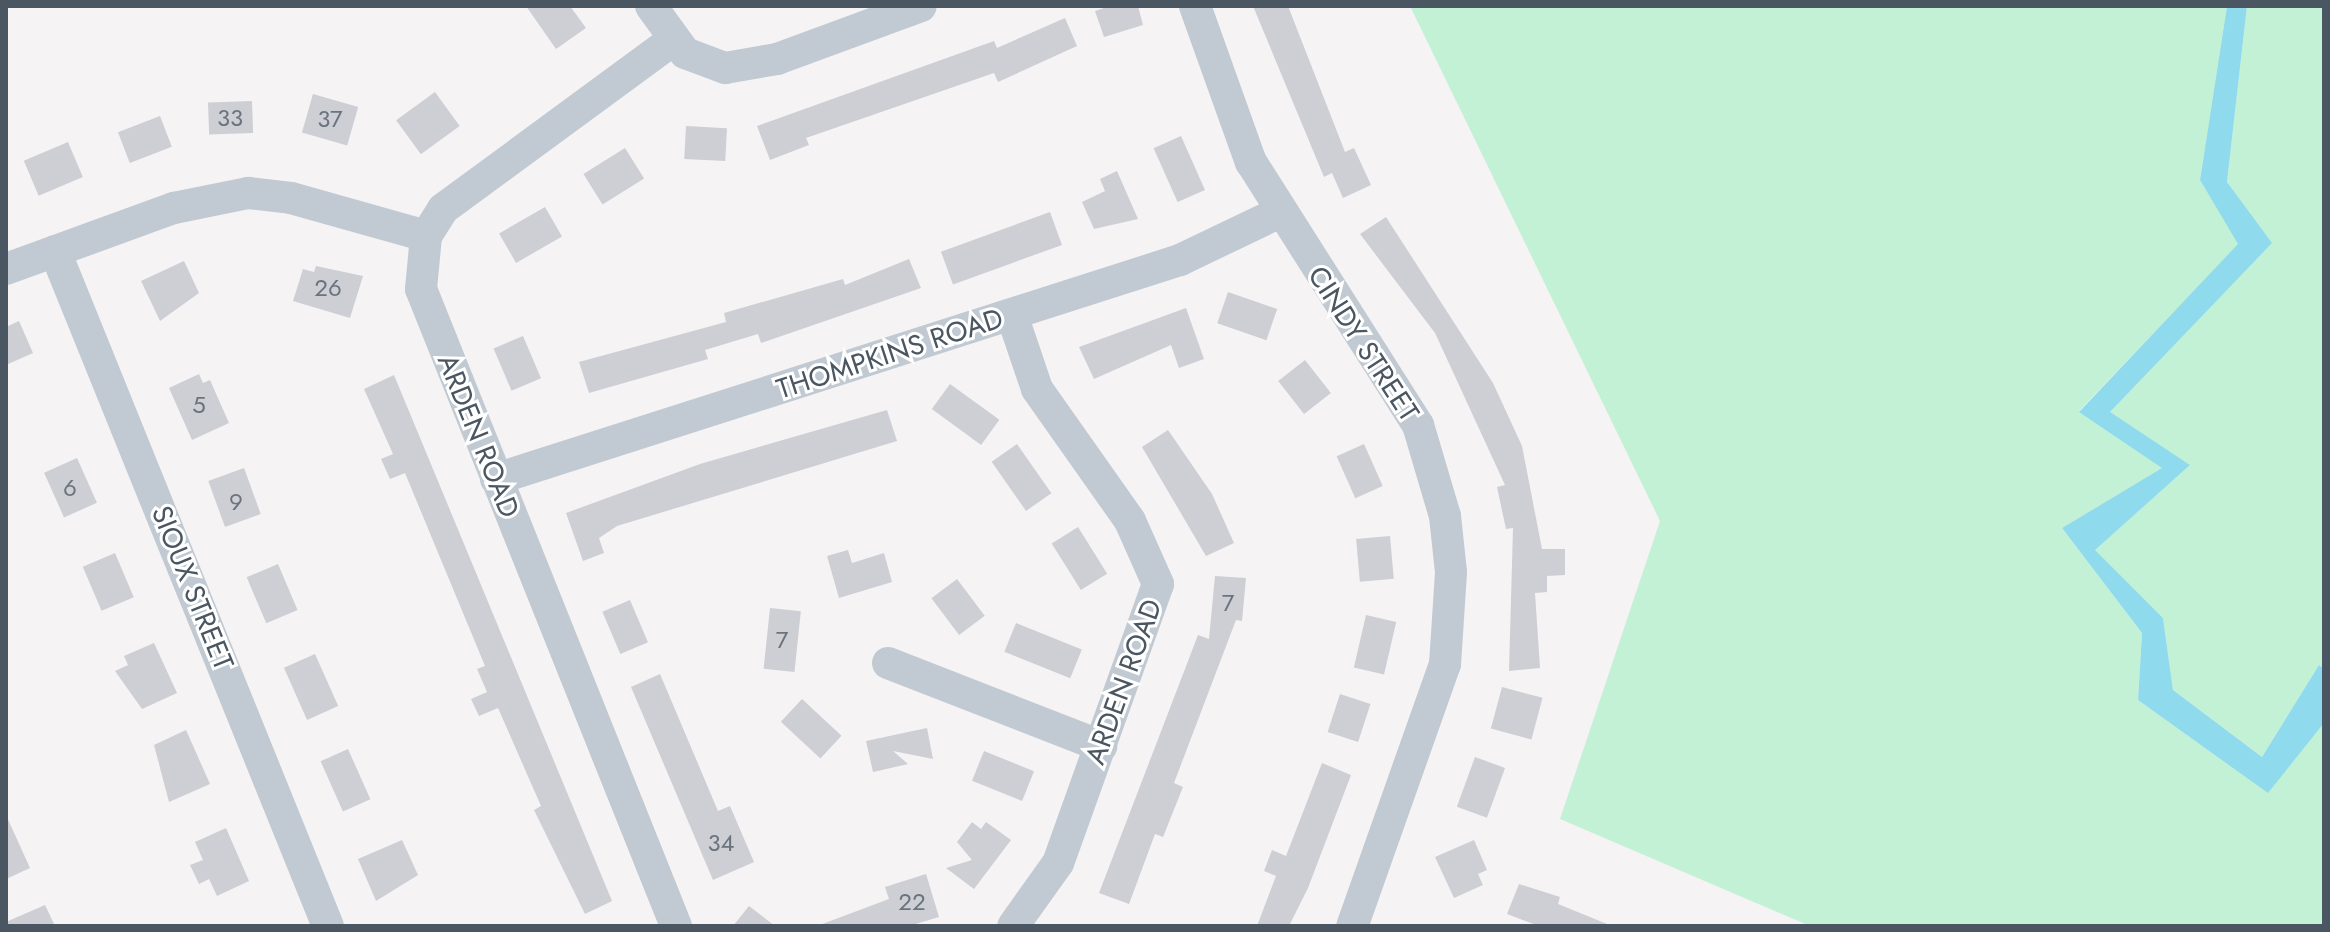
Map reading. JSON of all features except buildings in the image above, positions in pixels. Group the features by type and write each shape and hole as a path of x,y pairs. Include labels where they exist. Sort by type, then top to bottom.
{"street":[{"path":"651,6 673,40 703,62 755,65 921,6"},
{"name":"CINDY STREET","path":"1195,6 1227,104 1278,213 1418,425 1449,544 1448,632 1438,693 1361,923"},
{"path":"6,269 174,208 248,193 291,198 426,236 443,209 475,183 673,40"},
{"name":"THOMPKINS ROAD","path":"496,479 1180,260 1278,213"},
{"name":"ARDEN ROAD","path":"426,236 421,289 676,926"},
{"name":"SIOUX STREET","path":"55,251 328,926"},
{"name":"ARDEN ROAD","path":"1012,315 1037,389 1155,565 1157,603 1049,882 1013,926"},
{"path":"888,663 1101,746"}],"green space":[{"path":"1410,6 2227,6 2200,180 2239,244 2079,411 2163,468 2062,528 2142,633 2138,700 2268,792 2324,723 2324,926 1810,926 1560,819 1660,521"},
{"path":"2247,6 2324,6 2324,669 2319,665 2262,757 2173,690 2163,618 2094,550 2190,465 2109,413 2271,243 2227,182"}],"water":[{"path":"2227,6 2247,6 2227,182 2272,243 2110,412 2190,465 2095,550 2163,618 2173,690 2262,757 2319,665 2324,669 2324,723 2268,793 2138,700 2142,633 2062,528 2162,468 2079,412 2238,244 2200,180"}]}
